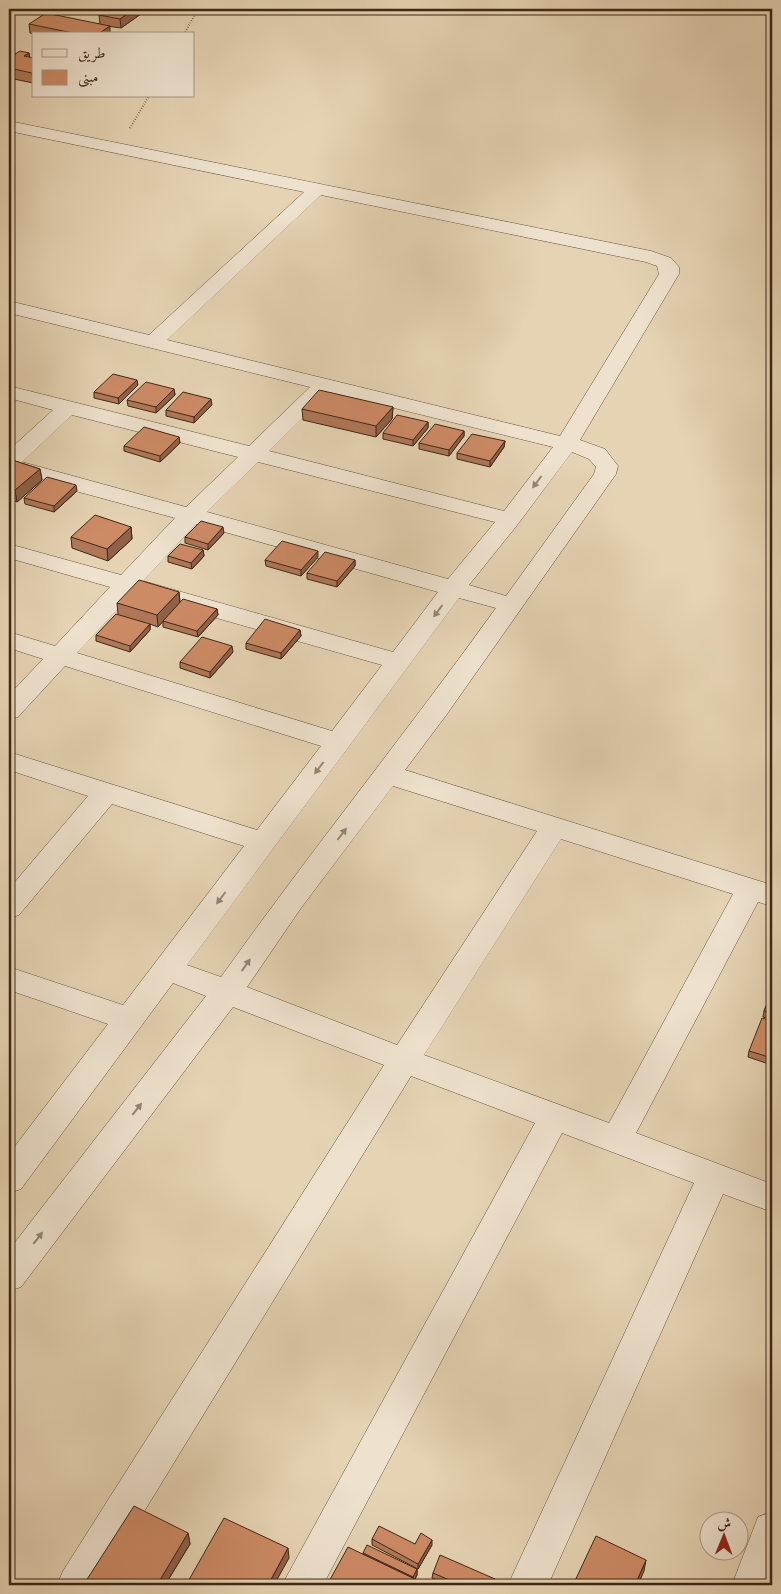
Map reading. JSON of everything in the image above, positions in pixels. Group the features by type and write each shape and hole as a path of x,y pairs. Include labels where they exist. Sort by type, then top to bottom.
{"street":[{"path":"9,126 664,262 669,267 669,274 566,443 510,519 454,588 9,1179"},
{"path":"153,342 317,189"},
{"path":"9,307 566,443 584,448 596,454 607,466 605,474 438,708 291,900 227,992 9,1276"},
{"path":"9,711 191,515 325,384"},
{"path":"9,392 510,519"},
{"path":"9,462 68,407"},
{"path":"9,466 512,605"},
{"path":"9,551 400,662"},
{"path":"9,640 338,742"},
{"path":"9,761 264,842"},
{"path":"387,774 761,893 617,1139"},
{"path":"9,908 107,792"},
{"path":"77,1585 404,1060 554,827"},
{"path":"167,969 772,1198"},
{"path":"9,978 130,1020"},
{"path":"302,1585 556,1116"},
{"path":"528,1585 714,1176"},
{"path":"752,1585 772,1530"}],"path":[{"path":"185,32 198,9"},
{"path":"118,149 148,98"}],"building":[{"path":"108,9 134,9 120,19 99,15"},
{"path":"46,13 110,26 101,32 68,32 29,24"},
{"path":"20,51 29,53 24,56 32,58 32,73 9,68 9,53 15,54"},
{"path":"113,374 137,380 118,398 94,392"},
{"path":"146,382 174,389 156,407 127,400"},
{"path":"319,390 393,407 376,426 302,409"},
{"path":"183,392 211,399 194,417 166,410"},
{"path":"397,415 428,422 413,440 383,433"},
{"path":"435,424 464,431 449,450 419,443"},
{"path":"144,427 179,437 160,456 124,446"},
{"path":"472,434 505,441 490,461 457,453"},
{"path":"9,459 40,469 15,490 9,488"},
{"path":"47,477 76,485 54,506 24,498"},
{"path":"95,515 131,527 107,549 71,537"},
{"path":"201,521 223,527 208,544 185,537"},
{"path":"282,541 318,551 301,570 265,560"},
{"path":"180,544 203,550 191,563 168,556"},
{"path":"325,552 355,560 337,581 307,573"},
{"path":"139,580 179,592 157,615 117,603"},
{"path":"183,599 217,609 197,631 163,621"},
{"path":"116,614 150,624 130,646 96,635"},
{"path":"265,619 300,630 281,653 246,643"},
{"path":"202,637 232,646 210,672 180,662"},
{"path":"772,991 772,1014 764,1011"},
{"path":"762,1018 772,1021 772,1058 749,1051"},
{"path":"134,1506 188,1533 157,1585 95,1585 86,1581"},
{"path":"224,1518 288,1548 268,1585 186,1585"},
{"path":"379,1526 415,1544 421,1533 432,1540 418,1564 372,1539"},
{"path":"596,1536 646,1560 635,1585 573,1585"},
{"path":"367,1545 417,1569 413,1577 363,1553"},
{"path":"348,1547 419,1581 417,1585 327,1585"},
{"path":"440,1555 495,1579 492,1585 461,1585 433,1573"},
{"path":"432,1580 445,1585 429,1585"}]}
